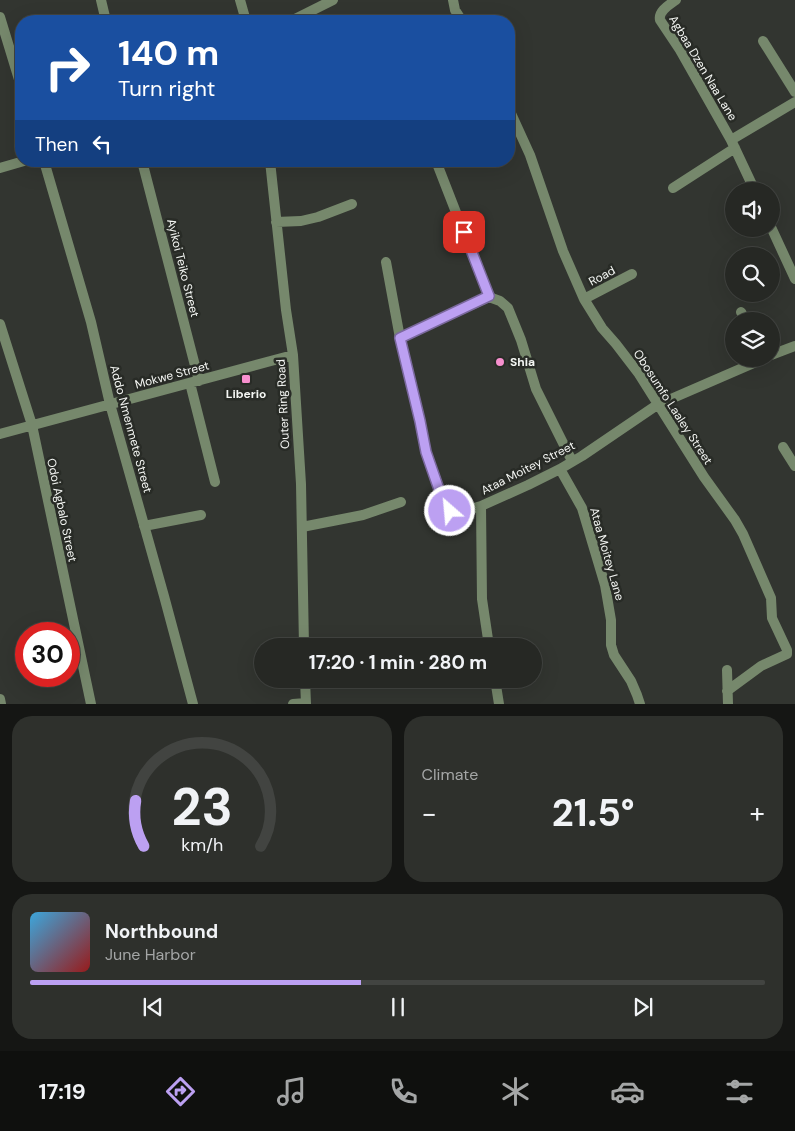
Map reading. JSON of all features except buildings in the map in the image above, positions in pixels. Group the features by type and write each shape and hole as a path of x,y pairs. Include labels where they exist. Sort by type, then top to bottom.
{"street":[{"path":"101,0 105,15"},
{"path":"240,0 244,15"},
{"path":"303,15 334,0"},
{"path":"453,0 458,15"},
{"name":"Agbaa Dzen Naa Lane","path":"674,0 660,13 660,20 680,50 733,144 795,102"},
{"path":"0,17 15,66"},
{"path":"763,42 795,92"},
{"name":"Obosumfo Laaley Street","path":"515,122 530,154 563,251 584,299 602,328 639,374 704,477 735,520 771,598 772,618 787,654 761,666 727,691"},
{"path":"672,188 733,144 751,182"},
{"path":"0,168 15,164"},
{"name":"Addo Nmenmete Street","path":"46,167 91,322 110,404 193,704"},
{"name":"Ayikoi Teiko Street","path":"143,167 194,382 215,482"},
{"name":"Outer Ring Road","path":"271,167 286,310 293,355 301,484 304,638"},
{"path":"438,167 489,296"},
{"path":"276,222 318,218 352,204"},
{"path":"776,237 795,278"},
{"name":"Ataa Moitey Street","path":"386,262 400,338 426,452 446,507 456,513 481,506 560,469 657,405 745,367"},
{"name":"Road","path":"584,299 632,274"},
{"path":"400,338 489,296 500,300 508,308 521,340 536,389 572,461"},
{"name":"Odoi Agbalo Street","path":"0,324 32,425 91,704"},
{"path":"780,352 795,346"},
{"name":"Mokwe Street","path":"0,434 293,355"},
{"path":"783,446 795,466"},
{"name":"Ataa Moitey Lane","path":"560,469 582,508 605,585 611,620 611,645 614,655 631,681 640,704"},
{"path":"302,528 363,515 402,502"},
{"path":"481,506 482,599 488,638"},
{"path":"144,526 201,515"},
{"path":"727,670 728,704"},
{"path":"293,704 306,703 305,688"},
{"path":"496,688 499,704"},
{"path":"0,699 1,704"}],"place":[{"name":"Shia","path":"500,362"},
{"name":"Liberio","path":"246,379"}],"route":[{"path":"450,511 442,498 426,452 400,338 489,296 464,232"}]}
